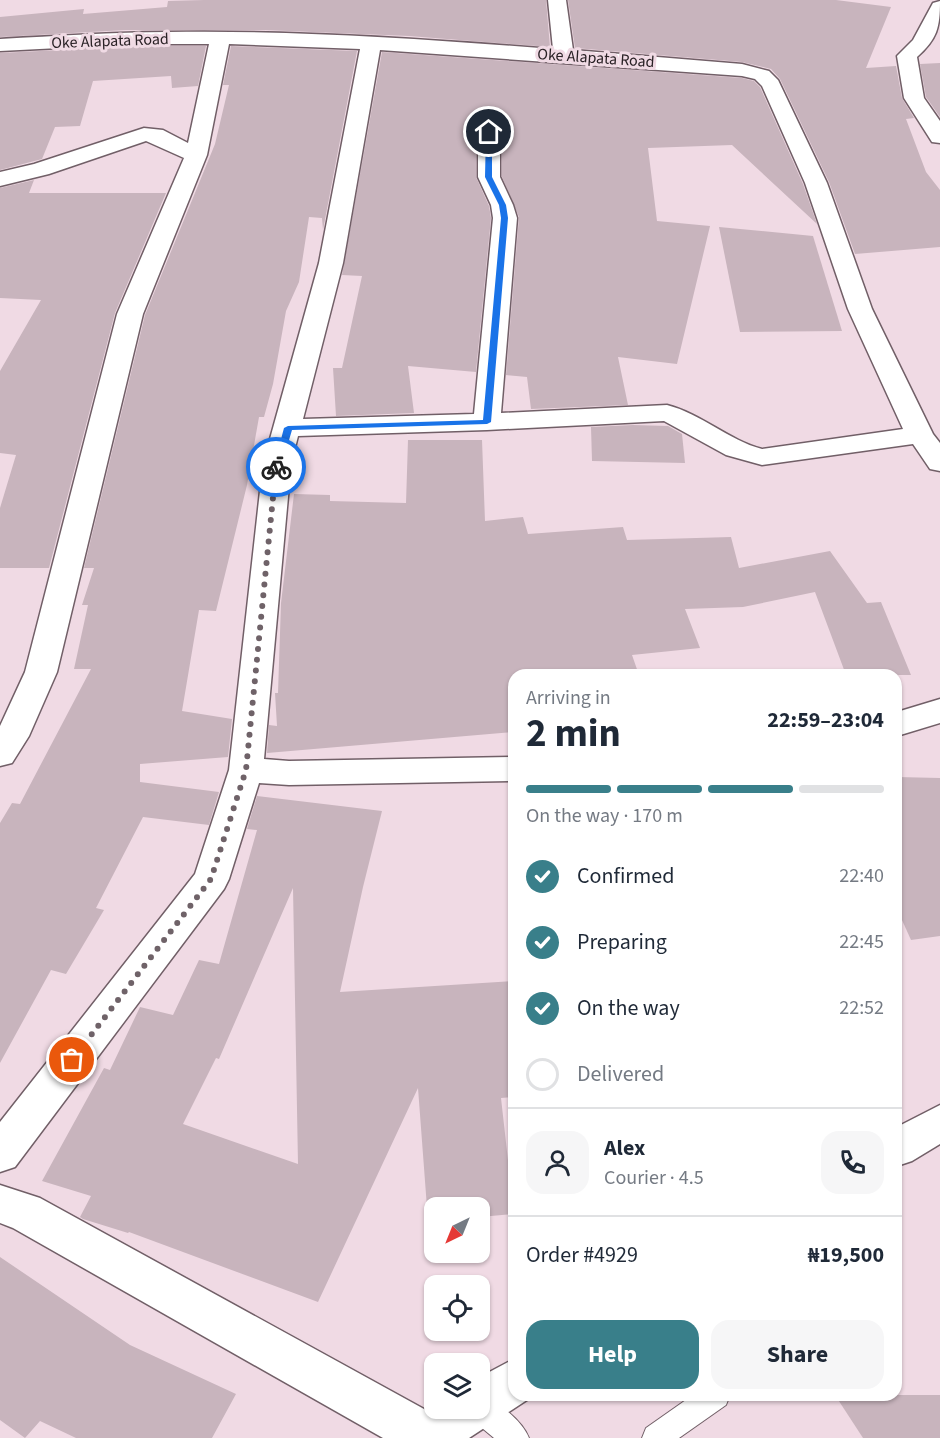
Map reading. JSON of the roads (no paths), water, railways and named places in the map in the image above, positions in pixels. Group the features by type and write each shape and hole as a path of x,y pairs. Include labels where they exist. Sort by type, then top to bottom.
{"main road":[{"path":"557,0 564,55"},
{"path":"940,7 921,43 908,56 914,99 940,137"},
{"path":"0,754 12,736 41,672 130,314 196,155 220,38"},
{"name":"Oke Alapata Road","path":"0,45 220,38 371,43 564,55 742,70 762,75 771,84 816,183 860,309 920,435 940,463"},
{"path":"0,1154 211,879 246,770 277,464 331,263 371,43"},
{"path":"914,99 940,96"},
{"path":"487,422 505,218 502,205 489,177 489,132"},
{"path":"0,178 41,169 144,134 155,135 196,155"},
{"path":"288,428 487,422 667,413 687,419 722,444 742,454 762,457 920,435"},
{"path":"902,722 940,711"},
{"path":"246,770 289,773 508,768"},
{"path":"902,1145 940,1123"},
{"path":"0,1204 25,1212 427,1438 456,1419"},
{"path":"490,1399 508,1386"}],"lane":[{"path":"656,1438 708,1401"},
{"path":"490,1415 515,1438"}]}
